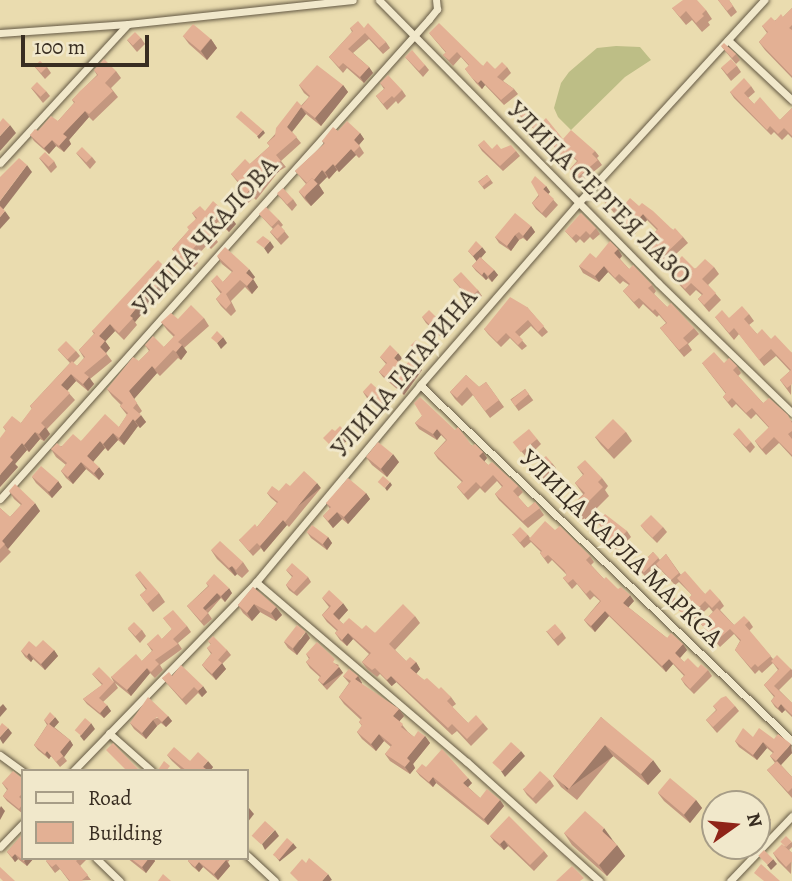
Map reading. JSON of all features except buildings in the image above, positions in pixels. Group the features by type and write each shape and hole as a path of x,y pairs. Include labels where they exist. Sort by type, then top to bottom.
{"street":[{"path":"0,33 128,24 353,0"},
{"name":"УЛИЦА СЕРГЕЯ ЛАЗО","path":"379,0 658,283 792,413"},
{"name":"УЛИЦА ЧКАЛОВА","path":"0,499 413,37 437,9 436,0"},
{"name":"УЛИЦА ГАГАРИНА","path":"75,769 256,582 419,385 580,201 764,0"},
{"path":"0,163 128,24"},
{"path":"727,40 792,100"},
{"name":"УЛИЦА КАРЛА МАРКСА","path":"419,385 792,741"},
{"path":"256,582 467,762 598,881"},
{"path":"109,733 150,769"},
{"path":"0,755 21,771"},
{"path":"730,881 792,816"},
{"path":"0,847 21,825"},
{"path":"248,856 275,881"},
{"path":"98,860 120,881"}],"green space":[{"path":"640,47 651,60 625,77 571,130 558,117 554,108 561,83 569,72 597,48"}]}
